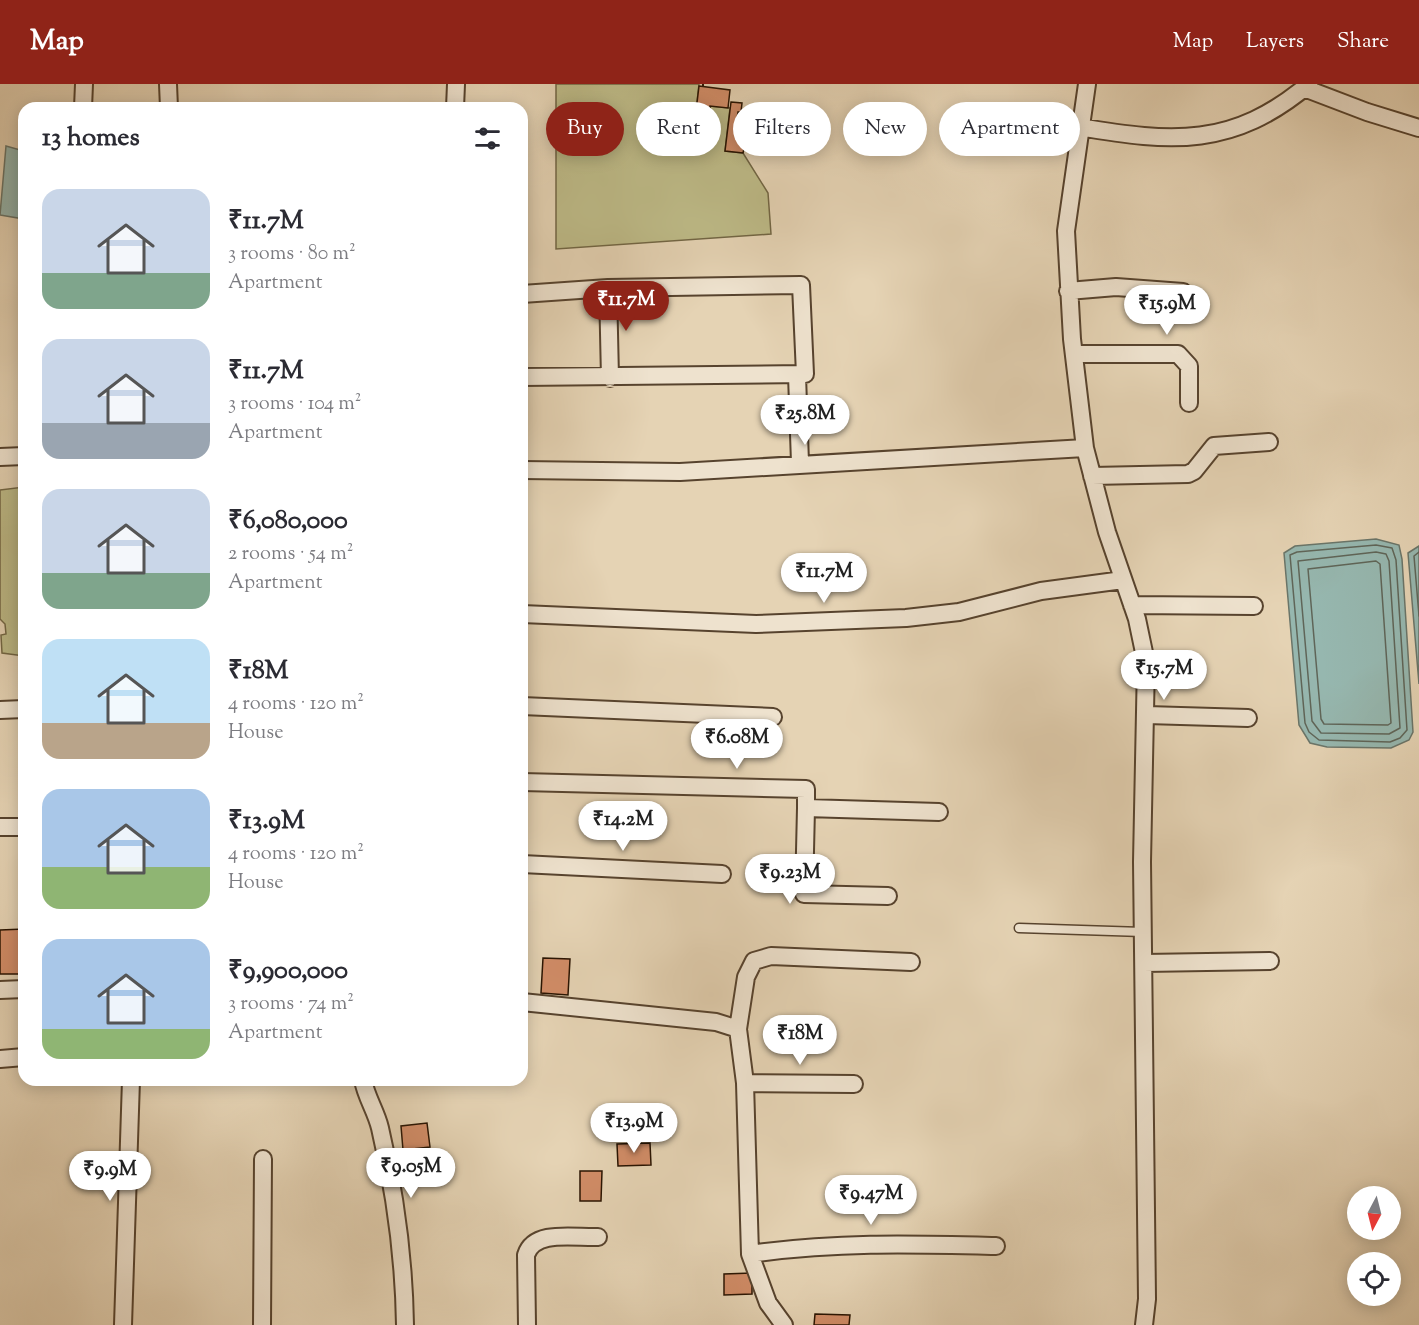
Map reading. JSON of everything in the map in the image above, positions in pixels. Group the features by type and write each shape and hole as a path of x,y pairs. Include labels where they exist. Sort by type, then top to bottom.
{"street":[{"path":"83,102 84,84"},
{"path":"168,84 169,102"},
{"path":"455,102 456,84"},
{"path":"1087,84 1080,127 1145,138 1212,134 1266,116 1307,86 1367,112 1419,128"},
{"path":"1076,156 1066,231 1068,291 1085,447 1132,605 1146,662 1147,715 1142,861 1147,1299 1144,1325"},
{"path":"528,294 608,288 801,285 805,374 610,378 528,377"},
{"path":"1068,291 1116,287 1183,292"},
{"path":"608,288 610,378"},
{"path":"1074,354 1178,354 1190,366 1189,403"},
{"path":"796,375 800,463"},
{"path":"1092,476 1188,474 1194,471 1214,446 1269,442"},
{"path":"528,471 680,472 1085,447"},
{"path":"0,457 18,456"},
{"path":"528,614 756,624 906,618 959,612 1041,591 1123,580"},
{"path":"1132,605 1254,606"},
{"path":"528,706 773,717"},
{"path":"0,710 18,709"},
{"path":"1147,715 1248,718"},
{"path":"528,782 806,789 804,894 888,897"},
{"path":"806,808 939,812"},
{"path":"0,827 18,827"},
{"path":"528,864 722,874"},
{"path":"784,1325 768,1303 750,1254 745,1083 738,1029 746,977 754,961 771,956 911,962"},
{"path":"1144,963 1270,961"},
{"path":"0,990 18,989"},
{"path":"528,1003 716,1022 738,1029"},
{"path":"0,1059 18,1058"},
{"path":"745,1083 854,1084"},
{"path":"123,1325 130,1086"},
{"path":"364,1086 366,1096 380,1124 392,1184 404,1283 405,1325"},
{"path":"262,1325 263,1159"},
{"path":"527,1325 526,1255 528,1247 533,1241 543,1238 598,1237"},
{"path":"750,1254 808,1246 870,1243 996,1246"}],"lane":[{"path":"1019,928 1144,932"}],"shaded area":[{"path":"556,84 699,84 697,102 636,102 636,156 721,156 721,107 730,108 725,151 733,152 733,156 745,156 768,193 771,234 556,249 556,156 624,156 624,102 556,102"},
{"path":"18,488 18,655 2,653 1,635 6,634 5,624 0,619 0,490"}],"water":[{"path":"6,146 18,149 18,218 0,215"},
{"path":"1376,539 1399,545 1402,559 1413,732 1409,740 1391,748 1327,747 1310,743 1299,725 1284,553 1295,546"},
{"path":"1419,546 1419,684 1408,553"}],"building":[{"path":"699,86 730,90 728,108 721,107 721,102 697,102"},
{"path":"731,102 733,102 733,152 725,151"},
{"path":"18,929 18,974 0,974 0,930"},
{"path":"543,958 570,959 568,995 541,993"},
{"path":"427,1123 430,1147 403,1150 401,1126"},
{"path":"650,1143 651,1165 618,1166 617,1144"},
{"path":"580,1171 602,1171 601,1201 580,1201"},
{"path":"752,1273 752,1294 724,1295 724,1274"},
{"path":"815,1314 850,1315 849,1325 814,1325"}]}
